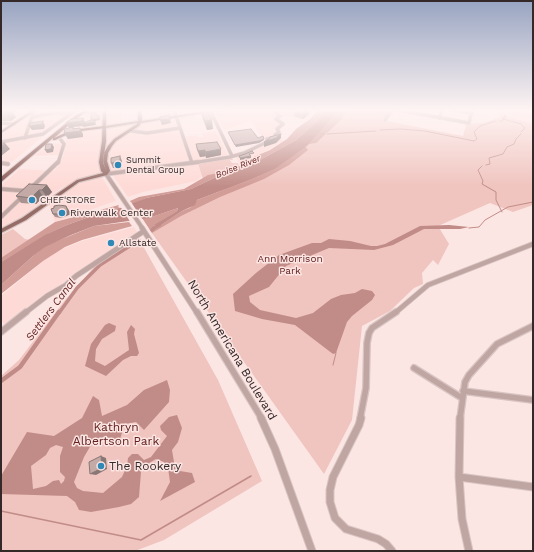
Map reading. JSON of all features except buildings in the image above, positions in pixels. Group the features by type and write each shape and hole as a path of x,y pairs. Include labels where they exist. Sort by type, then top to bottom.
{"highway":[{"path":"1,175 51,136"},
{"path":"1,180 52,136"},
{"path":"19,165 61,136"}],"main road":[{"path":"103,136 101,162 103,171 106,174"},
{"path":"106,174 108,171 105,159 106,153 110,146 124,136"},
{"path":"1,232 24,219 78,181 106,174"}],"street":[{"path":"1,142 35,136"},
{"path":"183,136 192,164"},
{"path":"222,136 232,156"},
{"path":"106,174 153,166 192,164 232,156 260,147 267,142 267,139 275,136"},
{"path":"1,217 58,163 64,144 60,140"},
{"path":"1,163 8,164"},
{"name":"North Americana Boulevard","path":"106,174 183,290 258,411 275,449 312,551"},
{"path":"1,189 29,191"},
{"path":"1,332 47,296 66,285 76,276 144,231"},
{"path":"392,551 386,544 378,539 346,529 335,518 330,502 330,490 334,477 359,425 364,404 366,388 367,343 369,333 372,328 400,310 428,285 533,244"},
{"path":"469,551 462,519 459,477 463,391 469,375 497,344 533,326"},
{"path":"414,368 462,398"},
{"path":"463,391 533,400"},
{"path":"459,477 533,487"}],"shaded area":[{"path":"1,136 44,136 12,162 1,161"},
{"path":"67,136 203,137 203,136 218,136 228,155 196,161 202,176 196,181 143,192 128,197 114,177 114,170 87,176 60,189 20,218 1,228 1,185 20,169 54,171 59,165 63,156"},
{"path":"261,136 278,136 283,141 252,159 238,162 236,157 237,154 265,142"},
{"path":"290,136 301,136 296,140 249,166 214,178 191,189 146,198 132,204 130,201 139,197 184,189 208,175 234,170 239,166 245,165 256,156 270,150"},
{"path":"301,136 316,136 308,145 275,169 197,200 195,205 182,211 158,227 154,225 177,211 178,208 149,218 94,226 45,247 1,285 1,262 45,235 67,225 111,209 120,208 146,198 191,189 214,178 249,166 296,140"},
{"path":"317,136 324,136 316,143 309,144"},
{"path":"52,143 62,144 59,155 34,156"},
{"path":"305,146 308,150 289,165 264,179 220,197 181,216 152,233 142,218 149,218 178,208 177,211 155,225 158,227 182,211 190,208 197,200 275,169"},
{"path":"99,177 103,179 116,201 55,222 49,204 76,185"},
{"path":"119,205 118,207 120,208 111,209 67,225 48,234 1,262 1,258 55,222"},
{"path":"129,222 132,226 82,240 65,247 43,261 1,294 1,285 45,246 94,226"},
{"path":"449,225 469,227 460,229 424,229 393,245 374,250 329,248 286,266 269,287 249,296 250,302 260,310 296,318 313,313 331,299 341,295 355,293 362,289 372,291 375,295 372,300 352,316 347,322 336,353 333,354 295,325 262,319 235,311 233,294 279,255 312,243 321,243 329,239 377,246 385,244 420,226"},
{"path":"134,227 137,232 70,278 6,325 1,321 1,296 57,251 82,241"},
{"path":"109,323 116,326 115,331 102,339 96,349 95,361 105,366 129,350 127,332 131,325 135,329 134,334 139,353 137,356 131,356 123,360 106,376 85,366 91,344 105,325"},
{"path":"167,380 170,390 169,402 144,430 136,422 125,424 118,445 110,445 107,437 98,439 91,445 84,457 74,482 77,488 83,491 103,493 122,477 127,466 128,458 132,454 138,454 144,460 151,457 167,436 161,430 160,426 169,417 177,415 182,428 178,442 172,450 174,462 180,471 192,473 195,482 160,501 170,482 168,468 164,462 156,459 149,463 141,472 139,497 131,504 119,507 91,512 79,510 75,502 67,496 1,494 1,476 27,432 54,436 82,418 93,396 99,400 102,416 127,405 144,390","holes":["56,445 63,447 60,456 60,472 65,477 64,481 61,484 59,480 53,481 46,486 33,489 31,466 46,455 50,448"]}],"green space":[{"name":"Ann Morrison Park","path":"315,136 533,136 533,205 513,212 490,203 438,226 449,244 438,265 433,260 422,273 423,284 414,288 390,311 362,326 352,420 324,474 149,229 304,147"},
{"path":"232,158 233,160 230,160 232,163 238,163 239,166 234,170 203,179 198,164"},
{"path":"13,229 25,239 30,240 1,262 1,235"},
{"name":"Kathryn Albertson Park","path":"138,237 218,380 262,481 164,540 135,551 1,551 1,376 19,360 65,300 95,266"}],"pier":[{"path":"131,202 143,220 131,223 120,206"}],"waterway":[{"path":"448,136 474,141 477,139 476,136"},
{"path":"486,165 490,164 489,158 503,154 507,147 514,144 519,136"},
{"path":"482,166 478,170 483,181 482,184 496,192 496,200 501,211"},
{"path":"501,211 508,207 533,202"},
{"path":"469,228 479,227 485,220 501,211"},
{"name":"Settlers Canal","path":"153,229 160,225"},
{"name":"Settlers Canal","path":"59,313 77,288 100,265 139,240"},
{"name":"Settlers Canal","path":"1,381 20,367 59,312"},
{"path":"333,365 336,353"},
{"path":"1,511 141,540 251,476"}],"place":[{"name":"Summit Dental Group","path":"118,165"},
{"name":"CHEF'STORE","path":"32,200"},
{"name":"Riverwalk Center","path":"62,213"},
{"name":"Allstate","path":"111,243"},
{"name":"The Rookery","path":"101,466"}],"water label":[{"name":"Boise River","path":"238,167"}]}
